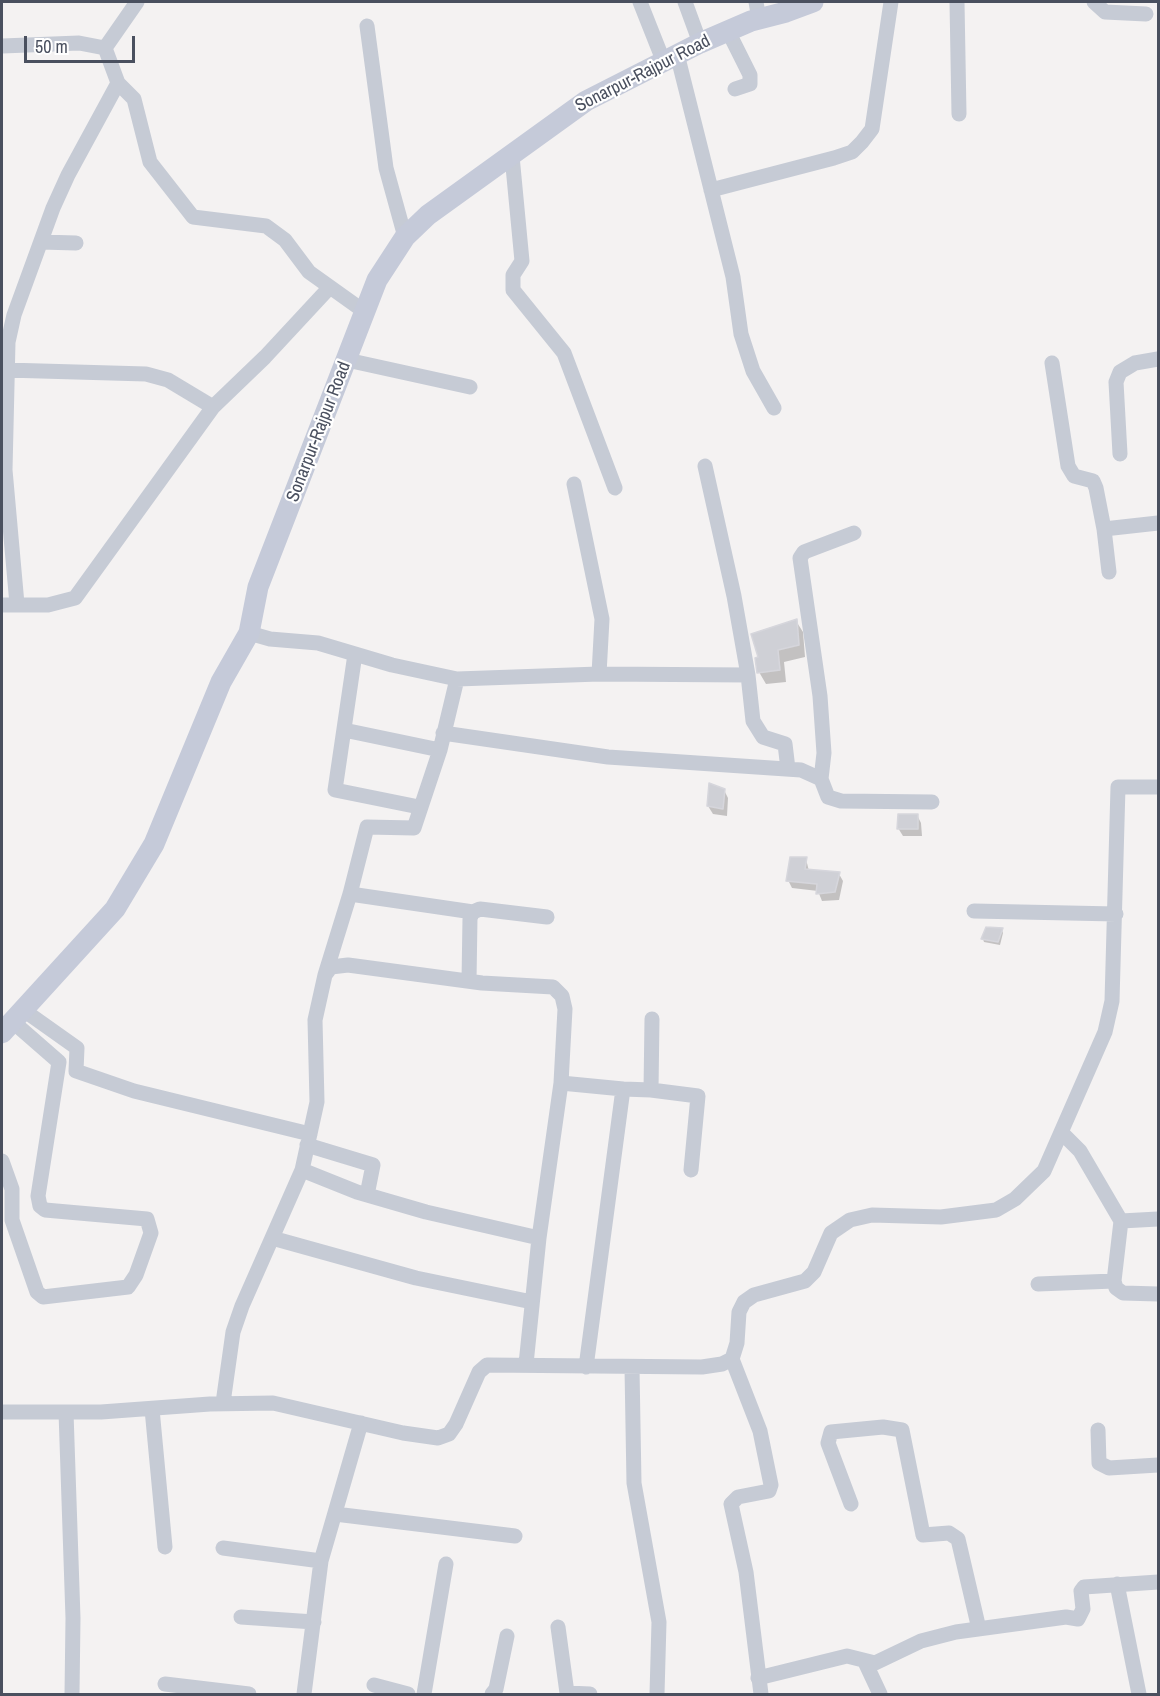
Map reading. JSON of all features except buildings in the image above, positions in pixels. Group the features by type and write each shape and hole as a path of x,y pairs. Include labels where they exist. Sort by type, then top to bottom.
{"main road":[{"name":"Sonarpur-Rajpur Road","path":"12,1021 115,909 154,844 221,682 249,633 258,587 378,280 405,237 428,215 512,156 545,128 586,101 670,57 728,31 757,10 813,2"}],"street":[{"path":"105,48 137,2"},
{"path":"640,2 670,57 711,190 733,277 741,334 753,370 774,408"},
{"path":"686,2 700,43"},
{"path":"711,190 834,158 852,152 862,142 872,129 891,2"},
{"path":"957,2 958,114"},
{"path":"1094,2 1105,12 1146,14"},
{"path":"367,26 386,168 405,237"},
{"path":"728,31 750,75 750,84 735,89"},
{"path":"2,46 79,43 105,48"},
{"path":"105,48 118,83 134,99 150,162 193,217 266,226 285,240 309,272 365,312"},
{"path":"118,83 68,175 14,315 6,370 9,604 48,605 75,598 213,407 265,357 330,287"},
{"path":"512,156 522,261 513,275 513,290 564,353 615,488"},
{"path":"41,242 76,243"},
{"path":"1120,454 1116,381 1120,372 1135,363 1158,359"},
{"path":"347,360 470,387"},
{"path":"1052,363 1068,466 1074,476 1093,481 1104,529 1108,572"},
{"path":"6,370 146,374 168,380 213,407"},
{"path":"705,466 748,675 753,721 763,737 785,744 788,769"},
{"path":"574,484 602,619 599,674"},
{"path":"1104,529 1158,523"},
{"path":"854,533 804,552 801,558 820,696 824,753 821,779 828,797 841,801 932,802"},
{"path":"249,633 270,639 318,643 457,679 599,674 748,675"},
{"path":"355,654 335,789 419,807"},
{"path":"223,1403 233,1332 302,1170 317,1102 315,1020 325,975 350,894 367,827 414,828 419,807 440,750 457,679"},
{"path":"344,730 440,750"},
{"path":"443,733 608,757 788,769 812,773 821,779"},
{"path":"761,1695 746,1572 731,1500 769,1491 771,1485 760,1431 732,1359 737,1343 739,1312 744,1302 754,1295 792,1287 805,1281 814,1272 831,1233 850,1220 872,1215 941,1217 996,1210 1015,1200 1044,1171 1104,1032 1112,1001 1118,788 1158,787"},
{"path":"350,894 473,912 480,909 548,917"},
{"path":"974,911 1007,909 1116,914"},
{"path":"469,981 470,918 473,912"},
{"path":"325,975 331,967 348,965 469,981 553,987 562,996 566,1009 561,1083 539,1238 526,1364"},
{"path":"651,1090 652,1019"},
{"path":"12,1021 77,1048 76,1071 134,1090 308,1139 373,1165 367,1195"},
{"path":"2,1161 12,1189 12,1220 37,1292 44,1297 128,1287 136,1275 151,1233 147,1219 45,1210 40,1206 38,1196 59,1062 53,1054 12,1021"},
{"path":"561,1083 698,1096 691,1170"},
{"path":"586,1367 623,1089"},
{"path":"1061,1132 1080,1151 1120,1221 1114,1281 1116,1288 1123,1293 1158,1294"},
{"path":"302,1170 367,1195 426,1212 539,1238"},
{"path":"1120,1221 1158,1220"},
{"path":"272,1238 416,1278 532,1302"},
{"path":"1038,1284 1114,1281"},
{"path":"2,1412 66,1412 152,1409 223,1403 273,1403 424,1438 438,1438 449,1434 479,1372 487,1365 702,1367 722,1364 732,1359"},
{"path":"632,1368 637,1507 657,1600 659,1623 657,1695"},
{"path":"152,1409 165,1547"},
{"path":"66,1412 73,1618 72,1695"},
{"path":"304,1695 321,1561 361,1423"},
{"path":"851,1504 828,1443 831,1432 883,1427 903,1430 923,1535 949,1533 958,1539 979,1629"},
{"path":"1098,1430 1099,1463 1109,1468 1158,1465"},
{"path":"335,1514 515,1536"},
{"path":"223,1548 321,1561"},
{"path":"424,1695 446,1564"},
{"path":"758,1678 847,1656 875,1663 939,1636 1066,1617 1078,1619 1083,1609 1081,1591 1084,1587 1158,1582"},
{"path":"1118,1584 1139,1695"},
{"path":"241,1617 314,1622"},
{"path":"558,1627 567,1694 590,1695"},
{"path":"492,1695 496,1689 507,1636"},
{"path":"865,1662 880,1695"},
{"path":"165,1684 249,1695"},
{"path":"374,1685 408,1695"}]}
